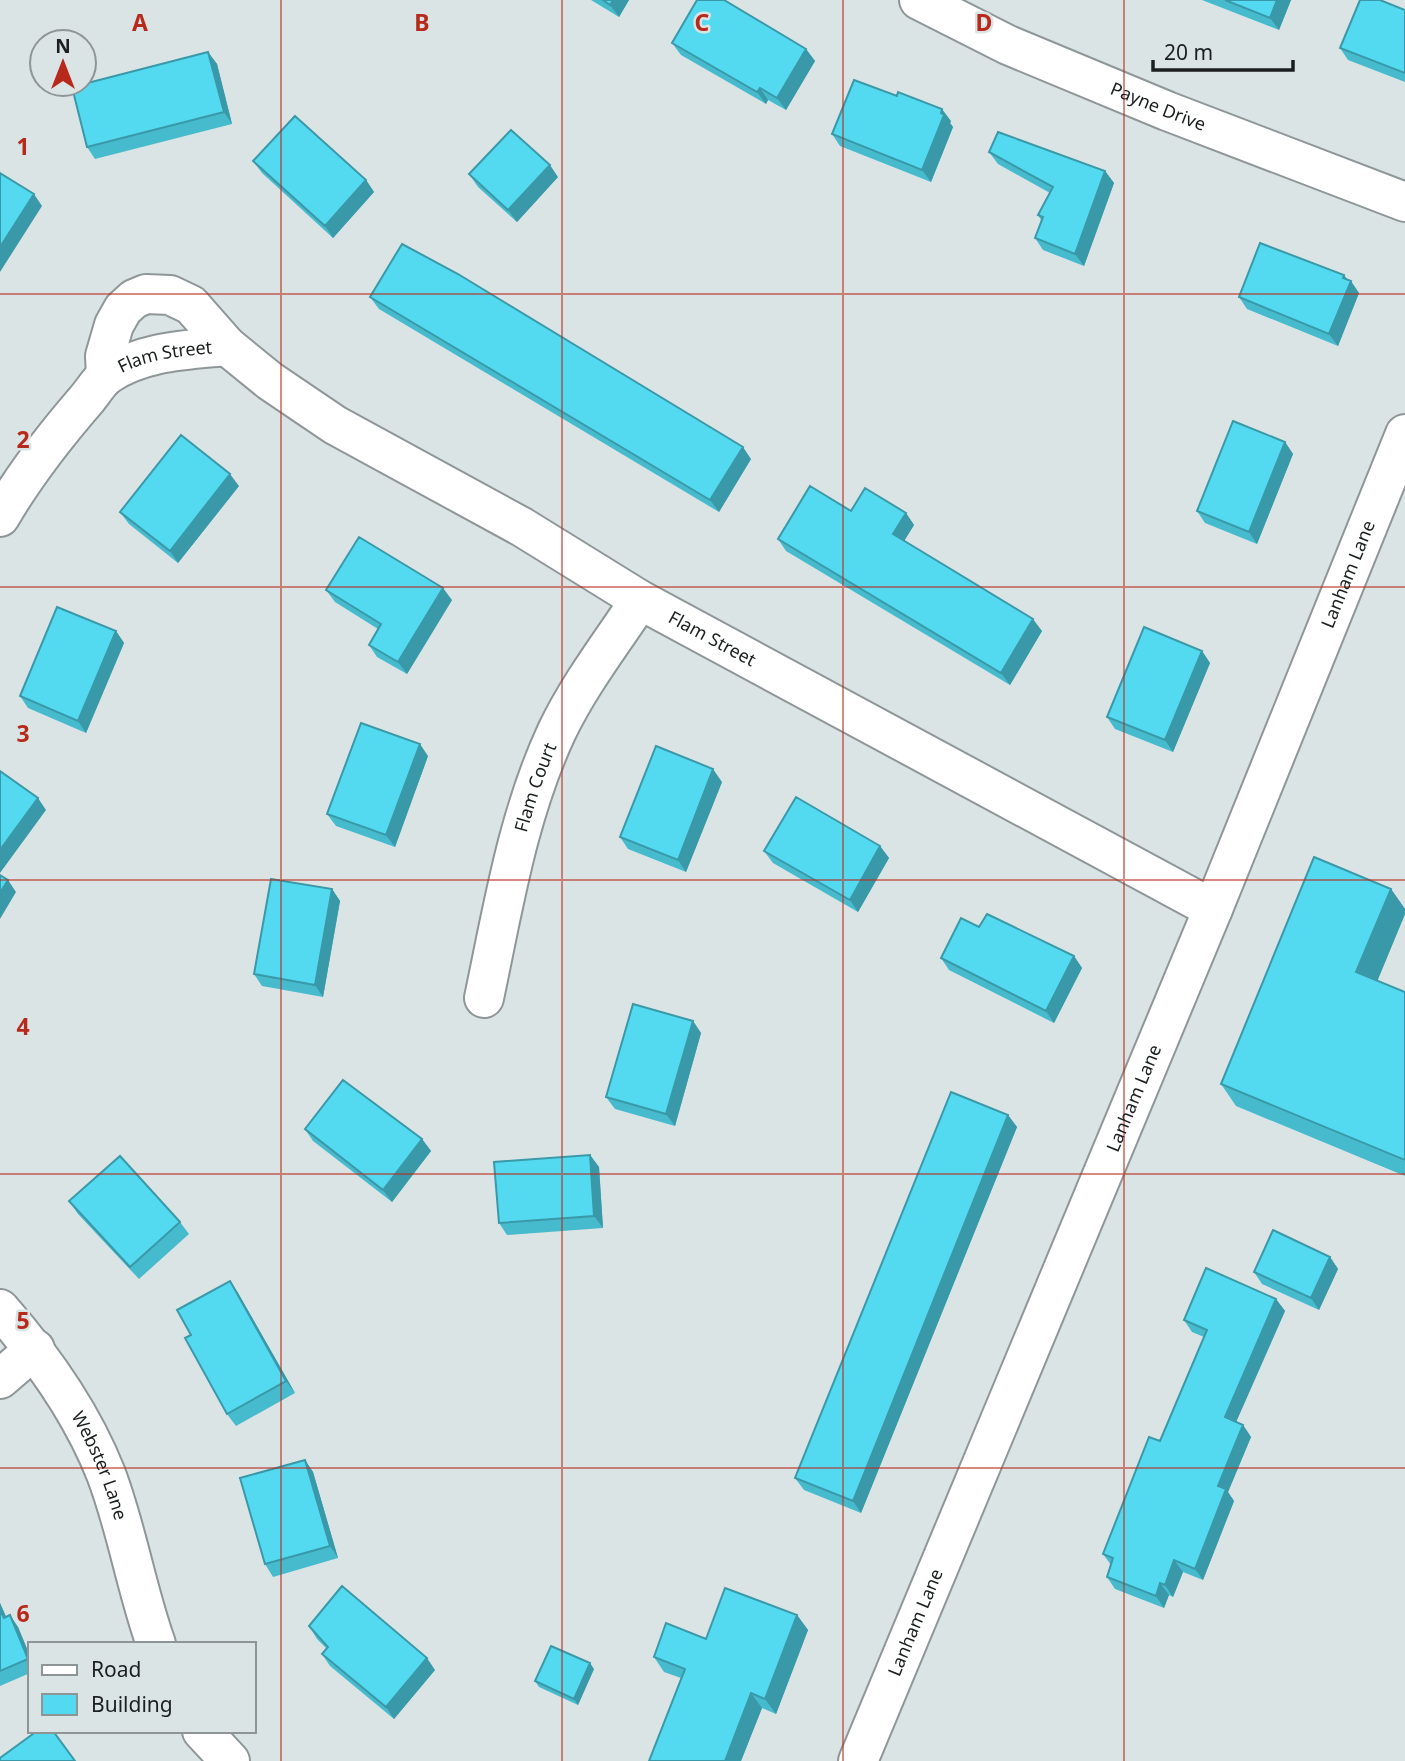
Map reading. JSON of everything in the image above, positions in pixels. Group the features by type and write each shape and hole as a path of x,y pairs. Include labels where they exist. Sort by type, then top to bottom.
{"street":[{"name":"Payne Drive","path":"919,0 1008,45 1167,111 1405,202"},
{"name":"Flam Street","path":"106,376 105,356 114,325 123,309 134,299 146,294 170,295 191,305 227,346 270,381 335,425 522,527 640,600 1213,909"},
{"name":"Flam Street","path":"0,517 19,484 51,440 106,376 146,357 177,350 227,346"},
{"name":"Lanham Lane","path":"858,1761 1213,909 1405,434"},
{"name":"Flam Court","path":"484,998 522,829 539,775 557,730 640,600"},
{"name":"Webster Lane","path":"0,1309 35,1349 77,1415 106,1475 155,1642"},
{"path":"0,1379 35,1349"},
{"path":"204,1733 230,1761"}],"building":[{"path":"697,0 724,0 806,49 777,98 760,88 757,92 672,43"},
{"path":"1225,0 1277,0 1270,18"},
{"path":"1360,0 1380,0 1405,10 1405,73 1340,48"},
{"path":"208,52 224,112 87,147 75,98 98,98 98,80"},
{"path":"854,80 897,96 898,92 942,109 941,113 944,115 922,170 832,134"},
{"path":"295,116 366,180 325,226 253,161"},
{"path":"511,130 550,165 508,210 469,174"},
{"path":"998,132 1105,171 1075,254 1035,238 1043,217 1038,215 1053,187 989,152"},
{"path":"0,173 34,194 0,247"},
{"path":"1260,243 1344,275 1343,278 1351,281 1329,334 1239,297"},
{"path":"402,244 458,274 743,447 710,500 370,297"},
{"path":"1233,421 1285,442 1249,532 1197,511"},
{"path":"181,435 230,474 170,551 120,512"},
{"path":"810,486 851,511 865,488 906,513 893,534 1033,619 1001,673 778,539"},
{"path":"359,537 443,588 398,662 369,645 381,624 326,590"},
{"path":"57,607 116,631 78,721 20,696"},
{"path":"1144,627 1202,651 1165,740 1107,717"},
{"path":"361,723 420,744 386,835 327,814"},
{"path":"656,746 713,769 678,860 620,837"},
{"path":"0,771 38,798 0,850"},
{"path":"796,797 880,846 850,900 764,851"},
{"path":"1314,857 1391,889 1356,972 1405,992 1405,1160 1221,1084"},
{"path":"0,875 8,880 0,893"},
{"path":"271,879 332,889 315,985 254,974"},
{"path":"987,914 1074,956 1046,1011 941,958 961,918 979,927"},
{"path":"633,1004 693,1021 666,1114 606,1097"},
{"path":"343,1080 422,1139 383,1190 305,1129"},
{"path":"951,1092 1008,1115 853,1501 795,1478"},
{"path":"590,1155 594,1216 499,1223 494,1162"},
{"path":"120,1156 180,1222 130,1267 69,1201"},
{"path":"1273,1230 1330,1257 1311,1298 1254,1272"},
{"path":"1206,1268 1276,1299 1225,1417 1243,1425 1218,1486 1226,1489 1195,1569 1174,1560 1165,1585 1160,1583 1156,1596 1107,1577 1113,1558 1103,1554 1149,1437 1160,1441 1207,1330 1184,1320"},
{"path":"230,1281 286,1381 227,1414 185,1338 191,1335 177,1310"},
{"path":"305,1460 330,1546 265,1564 240,1478"},
{"path":"342,1586 427,1658 386,1707 322,1654 328,1647 309,1626"},
{"path":"725,1588 797,1615 765,1699 751,1693 725,1761 649,1761 685,1669 654,1657 666,1623 706,1639"},
{"path":"0,1610 4,1618 10,1615 28,1659 0,1671"},
{"path":"551,1646 590,1663 574,1699 535,1681"},
{"path":"34,1733 54,1733 75,1761 0,1761 0,1758"}]}
